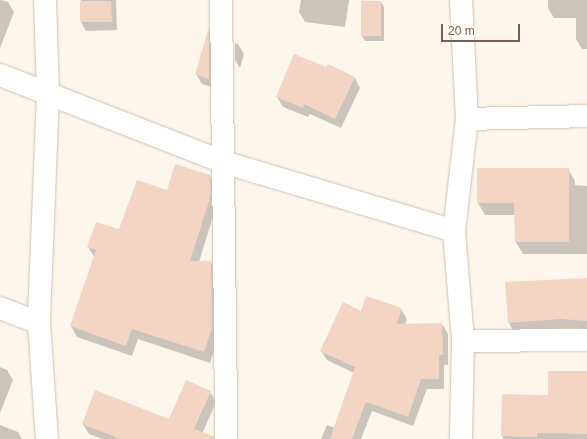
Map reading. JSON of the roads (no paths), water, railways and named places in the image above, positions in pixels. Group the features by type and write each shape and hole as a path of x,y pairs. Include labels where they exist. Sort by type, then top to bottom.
{"street":[{"path":"45,0 48,94 39,323 47,439"},
{"path":"221,0 226,439"},
{"path":"461,0 467,119 454,231 463,341 462,439"},
{"path":"0,75 223,162 454,231"},
{"path":"467,119 587,116"},
{"path":"0,308 39,323"},
{"path":"463,341 587,340"}]}
